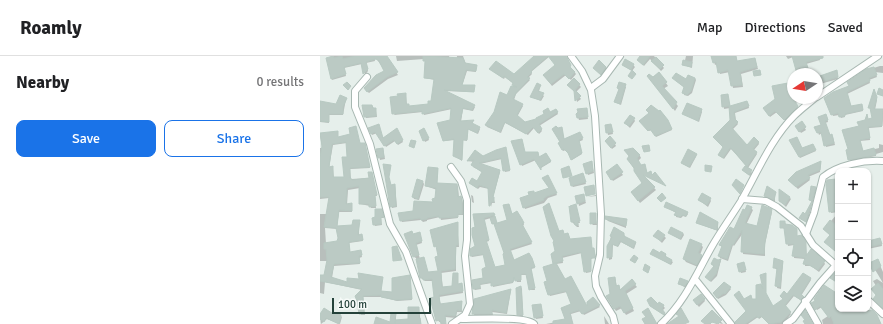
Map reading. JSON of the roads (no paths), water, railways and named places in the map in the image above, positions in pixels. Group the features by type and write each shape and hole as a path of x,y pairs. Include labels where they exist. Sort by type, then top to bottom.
{"street":[{"path":"571,56 582,71 590,88 595,116 601,214 600,255 595,276 596,286 616,324"},
{"path":"590,88 603,79 620,56"},
{"path":"823,92 878,56"},
{"path":"367,77 355,91 355,107 370,144 391,228 406,252 432,324"},
{"path":"661,324 671,315 695,279 712,246 742,199 755,173 781,132 794,116 808,104"},
{"path":"806,234 814,213 823,176 851,165 882,161"},
{"path":"451,167 461,181 467,200 468,240 465,256 470,304 468,311 462,318 452,324"},
{"path":"742,199 771,203 793,219 813,245 835,264"},
{"path":"786,324 792,319 835,268"},
{"path":"695,279 731,324"},
{"path":"805,302 818,324"},
{"path":"871,303 883,314"},
{"path":"462,318 521,318 532,321 534,324"}]}
